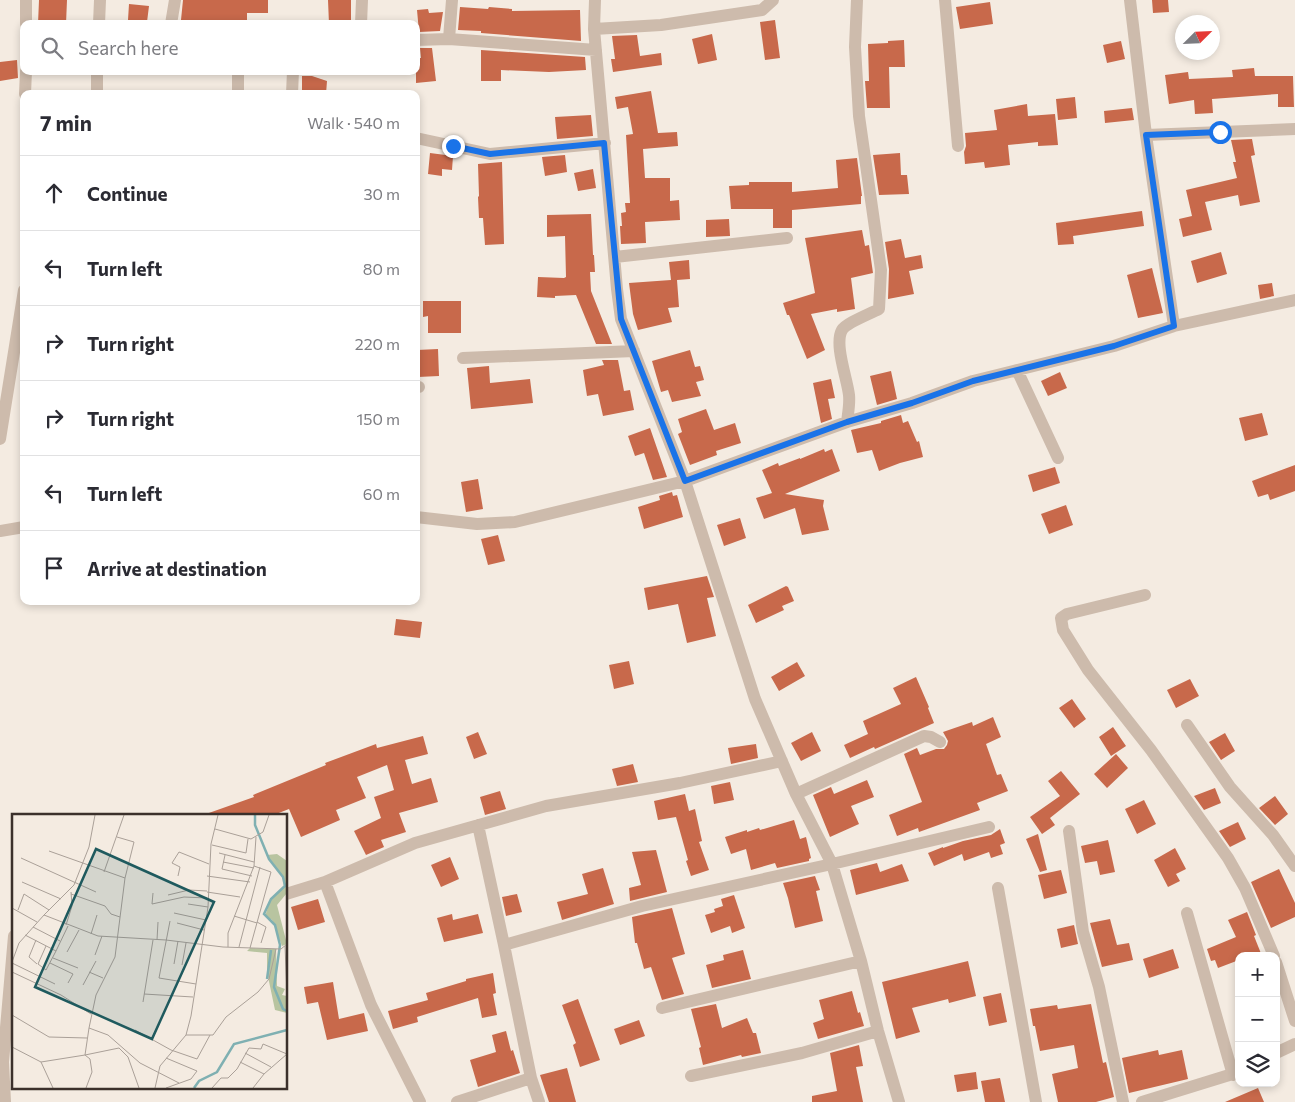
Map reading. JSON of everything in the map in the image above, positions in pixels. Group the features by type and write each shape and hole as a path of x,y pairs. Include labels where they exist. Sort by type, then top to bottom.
{"street":[{"path":"26,0 26,20"},
{"path":"99,20 100,0"},
{"path":"172,20 175,0"},
{"path":"361,20 362,0"},
{"path":"449,39 452,0"},
{"path":"595,0 594,29 621,319 685,481 756,699 796,794 832,864 861,961 878,1031 899,1102"},
{"path":"594,29 661,25 762,10 773,0"},
{"path":"847,422 849,397 838,341 842,329 848,324 868,316 879,309 881,270 859,116 855,47 857,0"},
{"path":"945,0 958,146"},
{"path":"1130,0 1146,135 1174,326"},
{"path":"420,40 449,39 596,50"},
{"path":"25,90 26,75"},
{"path":"97,75 97,90"},
{"path":"238,75 238,90"},
{"path":"292,90 293,75"},
{"path":"1146,135 1295,129"},
{"path":"420,139 490,154 604,143"},
{"path":"615,257 787,238"},
{"path":"420,517 476,524 515,522 685,481 847,422 912,403 973,381 1114,346 1174,326 1295,300"},
{"path":"0,439 20,315"},
{"path":"463,358 634,351"},
{"path":"1018,370 1058,458"},
{"path":"0,531 20,528"},
{"path":"1146,595 1067,614 1061,618 1063,630 1088,670 1151,750 1228,858 1245,888 1272,952"},
{"path":"1187,726 1230,787 1272,835 1295,866"},
{"path":"796,794 924,736 931,737 940,742"},
{"path":"288,893 324,882 415,843 546,806 680,783 782,761"},
{"path":"478,825 531,1078 539,1102"},
{"path":"504,945 642,906 989,827"},
{"path":"1068,830 1083,932 1099,987 1123,1102"},
{"path":"324,882 371,1004 420,1102"},
{"path":"998,888 1036,1102"},
{"path":"1187,913 1235,1071"},
{"path":"5,1102 3,1062 12,959"},
{"path":"662,1008 861,961"},
{"path":"1280,974 1295,1021"},
{"path":"691,1076 802,1053 878,1031"},
{"path":"1280,1052 1295,1044"},
{"path":"1142,1102 1235,1074"},
{"path":"457,1102 531,1078"}],"building":[{"path":"39,0 67,0 66,20 38,20"},
{"path":"183,0 268,0 268,13 247,13 247,20 181,20"},
{"path":"328,0 351,0 351,20 329,20"},
{"path":"1152,0 1168,0 1169,12 1153,13"},
{"path":"990,2 993,24 960,29 956,7"},
{"path":"129,4 149,6 147,20 128,20"},
{"path":"460,7 488,9 489,7 512,9 512,11 580,10 581,41 458,30"},
{"path":"428,9 429,13 443,12 440,31 420,32 420,20 418,20 417,10"},
{"path":"775,20 780,58 765,60 760,22"},
{"path":"712,34 717,60 698,64 692,39"},
{"path":"637,35 640,56 661,53 662,65 613,72 611,59 615,59 612,36"},
{"path":"904,40 905,67 889,67 890,108 867,108 865,81 869,81 868,44"},
{"path":"1121,41 1125,59 1107,63 1103,45"},
{"path":"420,48 432,48 436,81 416,83 416,75 420,75"},
{"path":"481,50 585,57 586,70 549,72 501,70 501,81 481,81"},
{"path":"17,60 18,78 0,81 0,62"},
{"path":"1254,68 1255,76 1293,76 1294,107 1278,107 1278,94 1212,99 1213,113 1195,114 1194,100 1169,104 1165,75 1188,72 1189,79 1233,77 1232,70"},
{"path":"302,76 312,76 327,81 326,90 302,90"},
{"path":"651,91 658,133 677,132 678,146 643,149 645,178 670,178 670,201 679,200 680,220 645,222 646,243 621,244 621,213 626,212 625,203 630,203 626,135 633,134 628,107 617,109 615,97"},
{"path":"1075,97 1077,118 1058,120 1056,99"},
{"path":"1027,104 1028,116 1055,114 1058,145 1038,146 1038,142 1008,145 1010,165 985,168 984,162 965,164 965,133 997,130 994,110"},
{"path":"1132,108 1134,120 1105,123 1104,111"},
{"path":"591,115 593,136 557,139 555,117"},
{"path":"1252,139 1255,155 1251,156 1260,202 1240,206 1238,195 1205,202 1212,230 1183,237 1179,219 1192,216 1186,190 1237,178 1233,162 1236,162 1231,140"},
{"path":"430,153 453,156 452,170 442,169 442,176 428,174"},
{"path":"900,153 901,175 907,175 909,194 879,195 873,155"},
{"path":"565,155 567,172 545,176 542,157"},
{"path":"857,158 862,196 861,204 792,210 792,228 773,228 773,209 731,209 729,186 749,185 749,182 792,182 792,192 838,188 836,160"},
{"path":"502,162 504,244 485,245 483,218 479,218 478,164"},
{"path":"593,169 596,188 578,191 574,173"},
{"path":"1142,211 1144,226 1073,236 1074,244 1058,245 1056,223"},
{"path":"591,214 595,272 590,272 591,291 612,344 596,344 576,295 555,296 555,298 537,297 538,277 566,277 565,236 547,237 547,215"},
{"path":"729,219 730,236 706,237 706,220"},
{"path":"862,230 865,246 869,245 873,273 851,278 855,309 837,312 837,309 811,314 825,350 807,359 783,303 815,293 805,238"},
{"path":"901,239 905,258 921,255 923,268 909,271 914,294 888,299 889,269 885,242"},
{"path":"1221,252 1227,274 1197,283 1191,261"},
{"path":"689,260 690,279 677,280 679,307 668,308 672,322 638,330 633,314 629,283 671,280 669,262"},
{"path":"1152,268 1163,313 1138,318 1127,275"},
{"path":"1272,283 1274,296 1260,299 1258,285"},
{"path":"423,301 461,301 461,333 428,333 428,316 423,317"},
{"path":"438,349 439,376 420,377 420,350"},
{"path":"690,350 695,367 700,366 704,380 696,382 701,396 672,402 668,390 661,392 652,361"},
{"path":"602,360 618,360 624,391 630,390 634,410 603,416 598,394 587,396 583,370 604,365"},
{"path":"489,366 490,383 530,379 533,403 471,409 467,368"},
{"path":"891,371 897,399 877,405 870,376"},
{"path":"1060,372 1067,388 1048,396 1041,381"},
{"path":"831,379 835,398 828,399 832,419 821,423 813,383"},
{"path":"706,409 714,430 735,423 741,443 716,451 717,455 690,465 678,434 682,432 678,419"},
{"path":"1262,413 1268,435 1245,441 1239,418"},
{"path":"901,415 903,423 908,421 917,442 919,441 923,457 879,471 872,450 857,453 851,430 881,423 881,421"},
{"path":"650,428 667,477 653,480 644,453 635,456 628,436"},
{"path":"824,449 825,452 832,449 840,471 785,494 824,500 823,506 829,530 802,535 795,508 764,519 756,498 772,493 762,470 778,463 779,466 800,459"},
{"path":"1295,465 1295,491 1270,500 1268,494 1258,497 1252,481"},
{"path":"1055,467 1060,483 1033,492 1028,475"},
{"path":"478,479 483,509 466,512 461,482"},
{"path":"672,492 673,496 677,495 683,517 644,529 638,507 660,500 659,496"},
{"path":"1066,505 1073,525 1049,534 1041,514"},
{"path":"740,518 746,538 724,546 717,525"},
{"path":"498,535 505,561 488,565 481,539"},
{"path":"707,576 714,597 707,598 716,636 687,643 678,604 648,610 644,588"},
{"path":"786,586 794,601 782,606 784,610 756,623 748,605"},
{"path":"396,619 422,622 420,638 394,635"},
{"path":"629,661 634,684 614,689 609,665"},
{"path":"797,662 805,676 779,691 771,677"},
{"path":"916,677 934,723 850,758 844,745 868,734 863,721 901,704 893,688"},
{"path":"1190,679 1199,696 1176,708 1167,690"},
{"path":"1072,699 1086,719 1074,728 1059,708"},
{"path":"993,717 1001,737 986,744 997,775 1001,774 1008,791 977,803 980,810 919,832 918,828 897,836 889,815 922,802 904,754 917,748 920,755 936,749 944,749 948,741 943,732 972,722 973,726"},
{"path":"1113,727 1126,746 1111,756 1099,737"},
{"path":"478,732 487,754 474,759 466,737"},
{"path":"812,732 821,751 801,761 791,743"},
{"path":"1225,733 1235,751 1221,760 1209,742"},
{"path":"423,736 428,754 405,760 412,784 431,778 438,802 399,813 406,832 381,840 384,847 366,855 354,831 381,818 374,797 394,790 387,765 357,777 366,798 336,810 340,820 301,837 289,809 276,814 206,814 254,797 253,795 326,765 325,763 376,744 377,748"},
{"path":"756,744 758,758 731,764 728,748"},
{"path":"1116,754 1128,768 1107,788 1094,774"},
{"path":"633,764 638,782 617,786 612,769"},
{"path":"1061,771 1080,794 1050,818 1055,825 1042,834 1030,817 1060,796 1048,781"},
{"path":"867,780 874,797 851,806 859,824 830,837 813,795 831,787 834,794"},
{"path":"730,782 734,800 714,804 711,786"},
{"path":"1215,788 1221,803 1204,810 1194,796"},
{"path":"500,791 506,809 485,815 480,797"},
{"path":"685,794 689,811 695,809 702,841 699,842 709,870 691,876 676,817 658,820 654,801"},
{"path":"1275,796 1288,814 1275,825 1259,808"},
{"path":"1144,800 1156,824 1137,834 1125,809"},
{"path":"794,820 800,839 806,837 811,858 809,861 777,868 775,863 751,870 746,849 731,854 725,837 747,830 747,832 759,828 760,830"},
{"path":"1238,822 1246,839 1230,847 1219,831"},
{"path":"1000,829 1005,843 1000,845 1003,854 991,858 989,852 964,861 962,854 934,866 928,853 963,841 991,835"},
{"path":"1038,834 1047,870 1040,872 1026,839"},
{"path":"1108,840 1115,872 1100,875 1097,861 1085,863 1081,846"},
{"path":"1175,848 1186,869 1176,874 1180,881 1168,887 1154,860"},
{"path":"656,850 667,892 630,901 629,888 641,885 632,852"},
{"path":"450,857 459,879 441,887 431,865"},
{"path":"877,863 880,872 902,864 909,881 856,895 850,870"},
{"path":"603,868 614,904 562,920 557,902 588,894 582,874"},
{"path":"1279,869 1295,903 1295,917 1271,928 1251,882"},
{"path":"1061,870 1067,893 1044,899 1038,875"},
{"path":"815,876 820,890 816,891 823,921 795,928 783,883"},
{"path":"517,894 522,912 506,916 502,897"},
{"path":"734,895 745,928 732,933 730,926 711,933 705,915 715,912 714,909 723,906 721,899"},
{"path":"318,899 325,922 298,930 291,907"},
{"path":"672,908 685,954 672,958 684,994 662,1000 651,967 644,969 637,943 635,943 632,917"},
{"path":"1247,912 1260,952 1235,952 1235,962 1218,968 1215,960 1211,961 1207,949 1236,937 1228,920"},
{"path":"452,914 453,920 478,914 483,933 444,942 437,918"},
{"path":"1110,919 1117,945 1129,943 1133,960 1102,967 1090,923"},
{"path":"1074,925 1078,944 1061,948 1057,929"},
{"path":"1173,949 1179,968 1149,978 1143,959"},
{"path":"743,950 751,979 712,988 706,965 724,960 723,955"},
{"path":"968,961 976,996 949,1003 948,999 912,1008 920,1032 896,1039 882,982"},
{"path":"493,973 496,993 493,994 497,1015 482,1018 478,998 417,1017 418,1022 393,1029 388,1011 428,1000 426,993 466,981 466,979"},
{"path":"333,982 339,1019 364,1013 368,1031 327,1040 318,1002 307,1004 304,987"},
{"path":"852,991 864,1026 818,1039 813,1023 824,1019 819,1000"},
{"path":"1001,993 1007,1022 989,1026 983,997"},
{"path":"578,999 600,1060 580,1067 573,1045 576,1043 562,1005"},
{"path":"716,1004 722,1028 747,1018 753,1033 756,1033 761,1053 742,1057 741,1055 703,1065 699,1048 701,1047 691,1009"},
{"path":"1091,1004 1103,1063 1106,1062 1114,1097 1096,1102 1058,1102 1052,1074 1078,1068 1074,1045 1040,1051 1030,1009 1057,1005 1058,1009"},
{"path":"639,1020 645,1036 620,1045 614,1029"},
{"path":"506,1031 511,1051 513,1050 520,1073 478,1087 470,1060 496,1052 492,1035"},
{"path":"859,1045 863,1066 856,1067 863,1102 812,1102 812,1096 837,1091 830,1053"},
{"path":"1158,1050 1159,1055 1182,1050 1188,1079 1129,1093 1122,1058"},
{"path":"567,1068 576,1102 549,1102 540,1075"},
{"path":"976,1072 978,1089 957,1092 954,1075"},
{"path":"1000,1078 1005,1102 985,1102 981,1081"},
{"path":"1258,1088 1264,1102 1225,1102"}],"route":[{"path":"453,146 490,154 604,143 621,319 685,481 847,422 912,403 973,381 1114,346 1174,326 1146,135 1220,132"}]}
